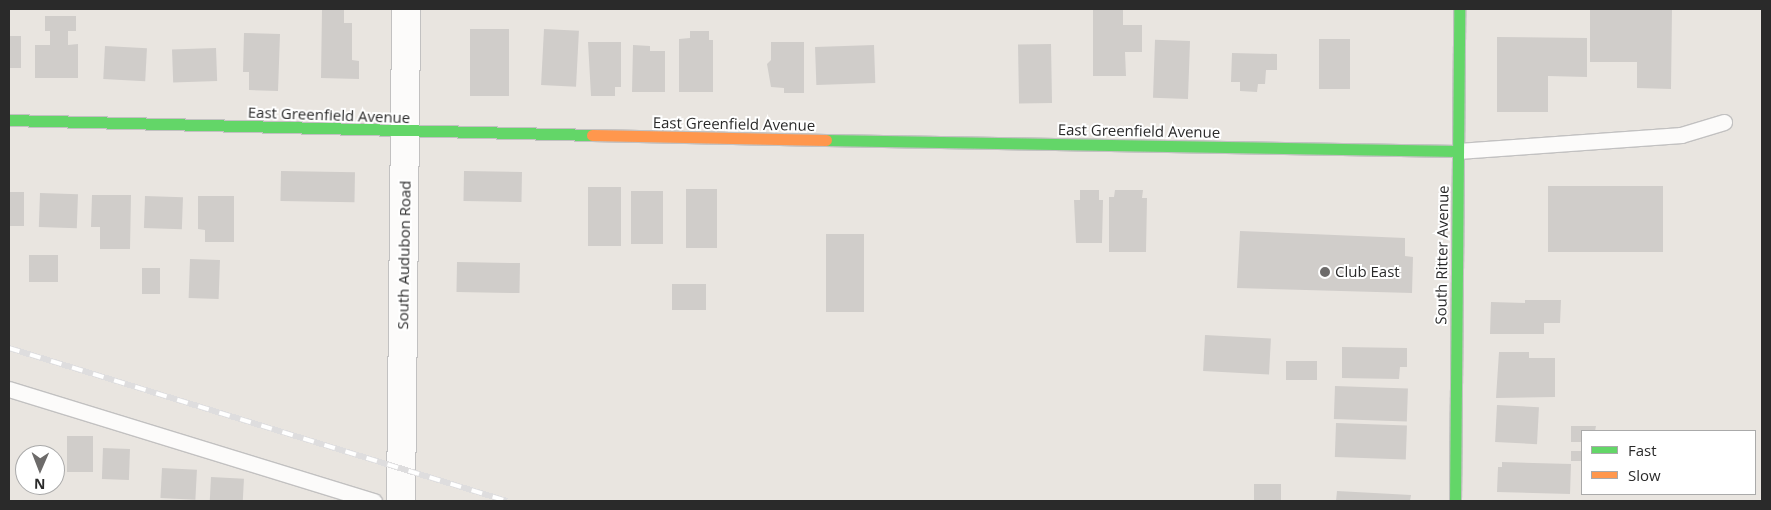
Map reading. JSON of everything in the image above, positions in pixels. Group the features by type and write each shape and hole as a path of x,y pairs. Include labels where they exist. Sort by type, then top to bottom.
{"street":[{"name":"South Audubon Road","path":"401,501 406,9"},
{"name":"South Ritter Avenue","path":"1455,501 1460,9"},
{"name":"East Greenfield Avenue","path":"9,120 406,132 1458,151"}],"lane":[{"path":"1458,151 1681,135 1724,122"},
{"path":"9,389 374,501"}],"building":[{"path":"322,9 344,9 344,23 352,23 352,60 359,61 359,79 321,78"},
{"path":"1093,9 1123,9 1123,25 1142,25 1142,52 1125,52 1126,76 1093,76"},
{"path":"1590,9 1672,9 1671,89 1637,88 1637,62 1590,62"},
{"path":"45,16 76,16 76,31 68,31 68,45 78,44 78,78 35,78 35,45 50,45 50,31 45,31"},
{"path":"470,29 509,29 509,96 470,96"},
{"path":"544,29 579,31 576,87 541,85"},
{"path":"690,31 709,31 709,40 713,40 713,92 679,92 679,39 690,38"},
{"path":"244,33 280,34 278,91 249,90 249,72 243,72"},
{"path":"9,36 21,36 21,68 9,68"},
{"path":"1497,37 1587,38 1587,77 1548,76 1548,112 1497,112"},
{"path":"1319,39 1350,39 1350,89 1319,89"},
{"path":"1155,40 1190,41 1188,99 1153,98"},
{"path":"588,42 621,42 621,87 615,87 615,96 591,96"},
{"path":"771,42 804,42 804,93 784,93 784,88 771,87 767,64 771,60"},
{"path":"1051,44 1052,103 1019,104 1018,45"},
{"path":"633,45 650,46 650,51 665,51 665,92 632,92"},
{"path":"874,45 875,83 816,85 815,47"},
{"path":"105,46 147,48 145,81 103,79"},
{"path":"216,48 217,81 173,83 172,50"},
{"path":"1232,53 1277,54 1277,70 1266,70 1265,84 1258,84 1257,92 1240,91 1240,82 1231,82"},
{"path":"281,171 355,172 354,202 280,201"},
{"path":"464,171 522,172 521,202 463,201"},
{"path":"1548,186 1663,186 1663,252 1548,252"},
{"path":"588,187 621,187 621,246 588,246"},
{"path":"686,189 717,189 717,248 686,248"},
{"path":"1080,190 1099,190 1099,200 1103,200 1102,243 1076,243 1074,200 1080,200"},
{"path":"1115,190 1143,190 1142,198 1147,198 1146,252 1109,252 1109,197 1114,197"},
{"path":"631,191 663,191 663,244 631,244"},
{"path":"9,192 24,192 24,226 9,226"},
{"path":"40,193 78,194 77,228 39,227"},
{"path":"92,195 131,195 130,249 100,249 100,227 91,227"},
{"path":"145,196 183,197 182,229 144,228"},
{"path":"198,196 234,196 234,242 205,242 205,230 198,229"},
{"name":"Club East","path":"1240,231 1405,238 1405,256 1413,257 1412,293 1237,288"},
{"path":"826,234 864,234 864,312 826,312"},
{"path":"29,255 58,255 58,282 29,282"},
{"path":"190,259 220,260 219,299 189,298"},
{"path":"457,262 520,263 519,293 456,292"},
{"path":"142,268 160,268 160,294 142,294"},
{"path":"672,284 706,284 706,310 672,310"},
{"path":"1525,300 1561,300 1560,323 1544,323 1544,334 1490,334 1491,302 1525,303"},
{"path":"1205,335 1271,338 1269,374 1203,371"},
{"path":"1342,347 1407,348 1407,367 1400,367 1399,379 1342,378"},
{"path":"1499,352 1529,352 1529,358 1555,358 1555,397 1496,398"},
{"path":"1286,361 1317,361 1317,380 1286,380"},
{"path":"1335,386 1408,389 1407,422 1334,419"},
{"path":"1497,405 1539,407 1537,444 1495,442"},
{"path":"1336,423 1407,425 1406,459 1335,457"},
{"path":"1571,426 1596,426 1595,430 1581,430 1581,442 1571,442"},
{"path":"67,436 93,436 93,472 67,472"},
{"path":"103,448 130,449 129,480 102,479"},
{"path":"1571,451 1581,451 1581,461 1571,461"},
{"path":"1502,462 1571,464 1570,494 1497,492 1498,467 1502,467"},
{"path":"162,468 197,470 195,500 160,498"},
{"path":"211,477 244,479 243,501 210,501"},
{"path":"1254,484 1281,484 1281,501 1254,501"},
{"path":"1337,491 1411,495 1410,501 1336,501"}],"railway":[{"path":"9,348 507,501"}],"traffic: fast":[{"path":"1455,501 1459,9"},
{"path":"9,120 592,135"},
{"path":"826,140 1458,151"}],"traffic: slow":[{"path":"592,135 826,140"}],"place":[{"name":"Club East","path":"1325,272"}]}
